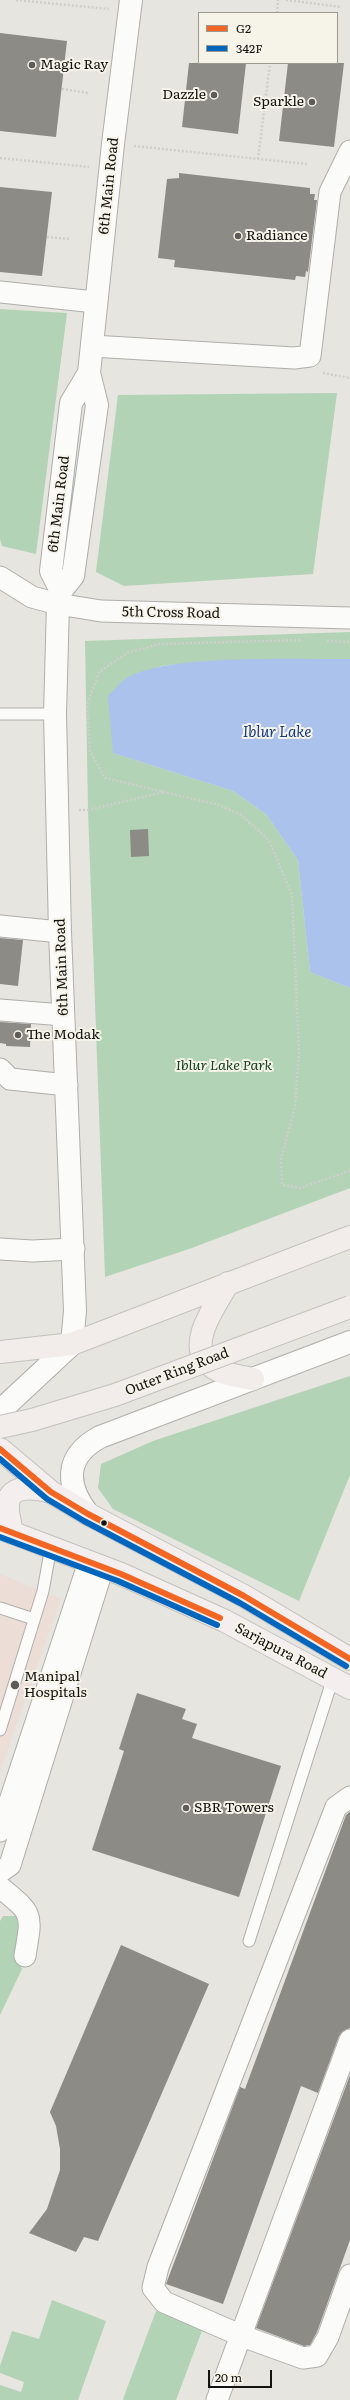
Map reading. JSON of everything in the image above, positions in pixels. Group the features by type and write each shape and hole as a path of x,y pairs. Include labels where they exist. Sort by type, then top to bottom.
{"highway":[{"path":"0,1352 72,1344 325,1246 350,1238"},
{"path":"228,1283 204,1325 200,1339 202,1353 211,1366 227,1373 253,1379"},
{"name":"Outer Ring Road","path":"0,1427 32,1420 115,1395 350,1307"}],"main road":[{"name":"Sarjapura Road","path":"0,1449 51,1492 88,1514 244,1596 350,1659"},
{"path":"6,1531 7,1503 16,1491 37,1488 51,1492"},
{"name":"Sarjapura Road","path":"6,1531 96,1565 225,1621 341,1683"}],"street":[{"name":"6th Main Road","path":"72,1344 76,1298 63,1016 55,714 59,597 73,576 97,405 89,373 113,144 131,0"},
{"path":"92,346 294,358 310,356 330,192 350,151"},
{"path":"0,292 96,302"},
{"name":"5th Cross Road","path":"0,577 32,596 59,597 101,611 350,618"},
{"path":"0,926 60,932"},
{"path":"0,1010 63,1016"},
{"path":"0,1069 10,1079 67,1085"},
{"path":"325,1246 350,1232"},
{"path":"0,1249 32,1251 74,1249"},
{"path":"88,1514 73,1490 72,1475 73,1463 86,1445 100,1437 350,1342"},
{"path":"0,1411 72,1344"},
{"path":"0,1831 96,1565"},
{"path":"0,1872 10,1866 96,1565"},
{"path":"350,1797 336,1807 158,2266 153,2288 164,2302 242,2336 303,2358 317,2356 328,2337 350,2275"},
{"path":"0,1887 28,1912 31,1922 24,1956"},
{"path":"217,2400 242,2336 350,2040"}],"lane":[{"path":"0,714 55,714"},
{"path":"0,1730 43,1591 51,1547"},
{"path":"0,1608 34,1619"},
{"path":"249,1941 341,1683"}],"path":[{"path":"16,0 109,9"},
{"path":"277,12 278,0"},
{"path":"286,0 342,7"},
{"path":"258,159 270,64"},
{"path":"62,89 88,93"},
{"path":"113,144 307,164"},
{"path":"0,158 89,167"},
{"path":"47,237 71,240"},
{"path":"303,640 159,644 127,654 99,672 87,704 90,751 105,778 219,804 241,815 269,840 292,895 299,1054 295,1106 281,1159 282,1185 300,1188 350,1171"},
{"path":"318,640 350,642"},
{"path":"76,810 88,810 165,792"}],"shaded area":[{"name":"Manipal Hospitals","path":"0,1574 61,1599 0,1771"}],"green space":[{"path":"0,309 67,313 36,554 2,546 0,539"},
{"path":"337,393 313,574 124,586 96,572 118,395"},
{"name":"Iblur Lake Park","path":"350,632 350,659 208,661 161,666 125,679 113,753 233,791 266,814 298,860 310,972 350,988 350,1188 192,1248 105,1277 88,810 85,641"},
{"path":"350,1376 350,1475 299,1601 113,1509 98,1488 101,1464 153,1441"},
{"path":"3,1916 21,1916 15,1953 22,1969 0,2015 0,1921"},
{"path":"52,2300 106,2321 78,2400 0,2400 0,2385 21,2392 24,2382 0,2373 0,2366 12,2331 39,2339"},
{"path":"156,2311 203,2328 176,2400 124,2400 123,2399"}],"water":[{"name":"Iblur Lake","path":"350,659 350,988 310,972 298,860 266,814 233,791 113,753 108,696 125,679 144,671 170,665 233,660"}],"building":[{"name":"Magic Ray","path":"0,33 67,41 56,137 0,131"},
{"name":"Dazzle","path":"189,63 246,64 238,134 182,127"},
{"name":"Sparkle","path":"344,63 334,147 279,141 288,64"},
{"name":"Radiance","path":"179,173 310,188 310,194 315,194 314,200 317,200 308,272 306,271 305,277 296,276 295,280 174,267 175,260 158,258 167,179 179,178"},
{"path":"0,187 52,192 42,276 0,272"},
{"path":"148,829 149,856 131,857 130,830"},
{"path":"0,938 23,940 18,986 0,984"},
{"path":"0,1022 31,1024 30,1047 6,1046 6,1044 0,1043"},
{"name":"SBR Towers","path":"137,1693 186,1709 182,1719 197,1724 192,1738 281,1766 239,1897 92,1850 124,1751 119,1749"},
{"path":"350,1812 350,2028 343,2031 339,2036 318,2093 301,2086 223,2304 166,2284 240,2087 245,2089 346,1815"},
{"path":"121,1945 209,1984 98,2241 84,2237 76,2252 29,2233 47,2209 60,2170 60,2149 56,2126 50,2112"},
{"path":"350,2075 350,2240 317,2332 310,2345 304,2346 256,2328"}],"transit line":[{"name":"G2","path":"0,1449 51,1492 88,1514 244,1596 350,1659"},
{"name":"342F","path":"0,1459 47,1499 84,1521 240,1603 346,1666"},
{"name":"G2","path":"0,1528 121,1574 220,1618"},
{"name":"342F","path":"0,1537 118,1581 217,1625"}],"place":[{"name":"Magic Ray","path":"32,65"},
{"name":"Dazzle","path":"214,95"},
{"name":"Sparkle","path":"312,102"},
{"name":"Radiance","path":"238,236"},
{"name":"The Modak","path":"18,1035"},
{"name":"Manipal Hospitals","path":"15,1685"},
{"name":"SBR Towers","path":"186,1808"}]}
